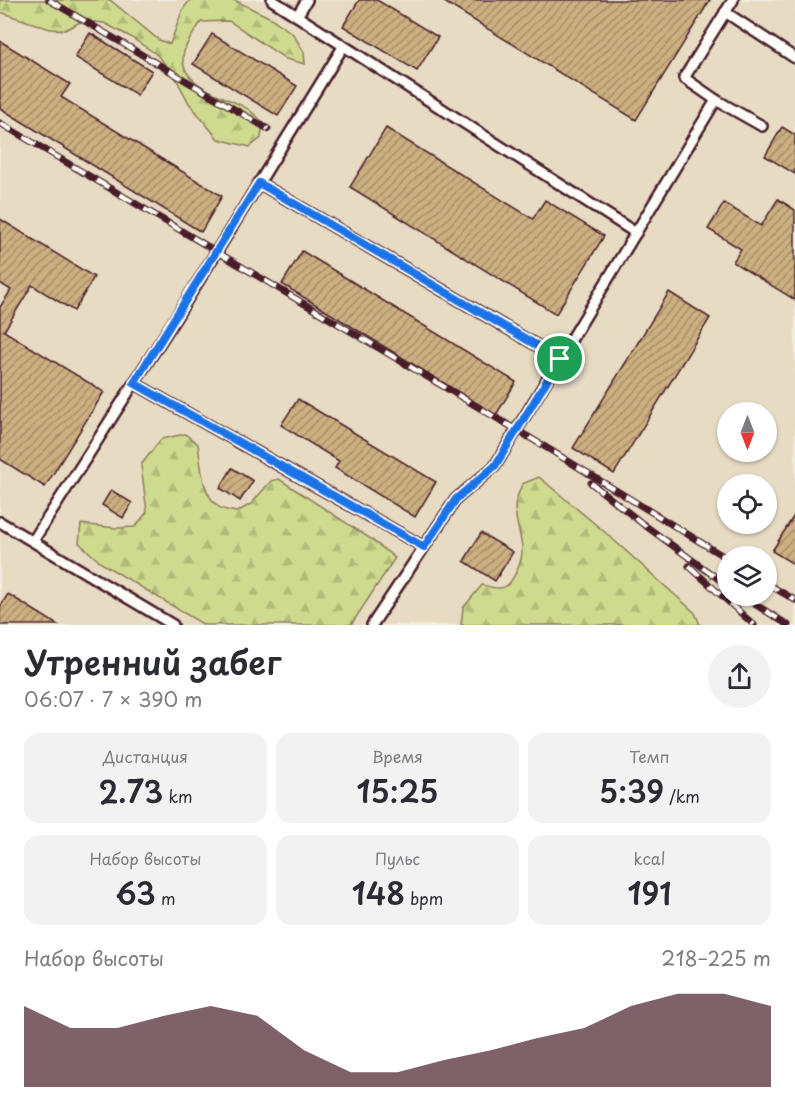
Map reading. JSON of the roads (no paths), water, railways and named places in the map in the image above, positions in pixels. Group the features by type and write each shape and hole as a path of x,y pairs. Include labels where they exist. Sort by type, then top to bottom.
{"lane":[{"path":"272,0 636,233"},
{"path":"297,16 307,0"},
{"path":"733,0 684,78 716,100 762,126"},
{"path":"725,12 795,58"},
{"path":"33,541 343,46"},
{"path":"372,625 456,499 495,466 716,100"},
{"path":"259,183 560,359"},
{"path":"134,383 424,547"},
{"path":"0,522 173,625"}],"railway":[{"path":"49,0 268,129"},
{"path":"0,123 547,448 717,552"},
{"path":"591,483 717,578"},
{"path":"689,566 754,625"},
{"path":"777,589 795,600"},
{"path":"758,606 788,625"}]}
